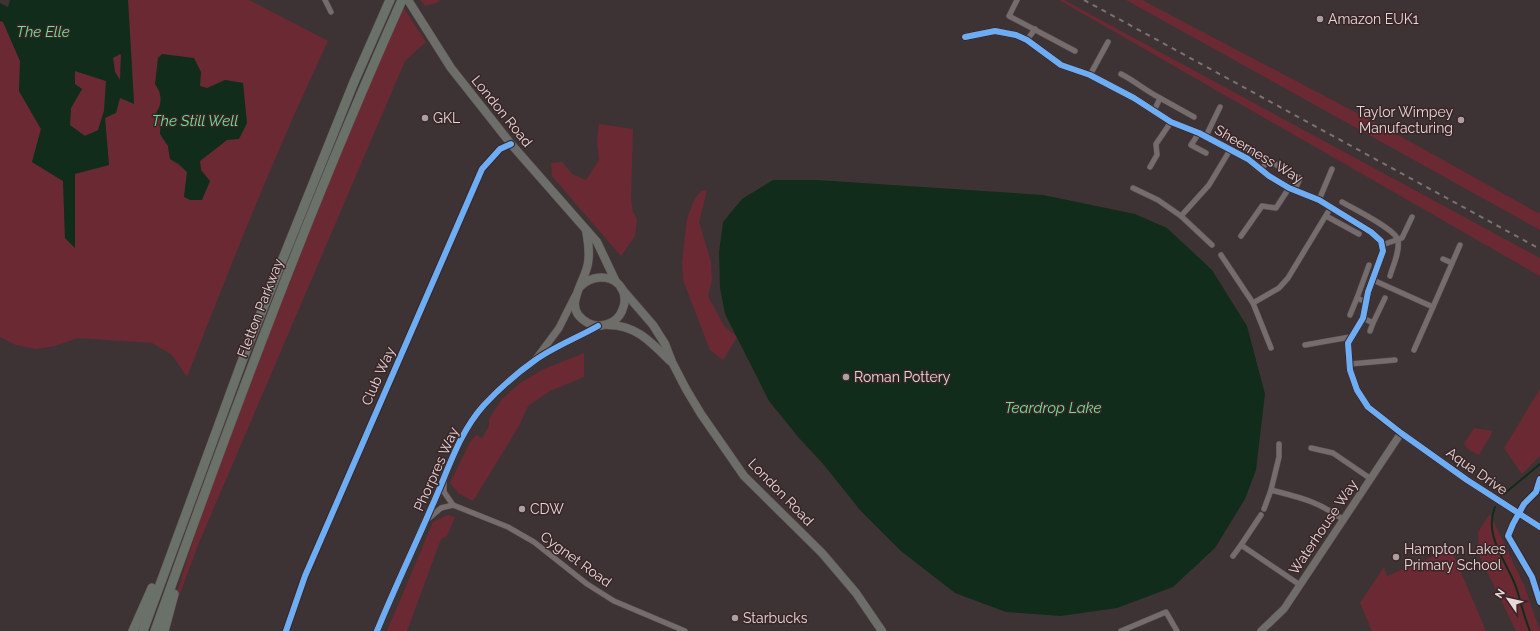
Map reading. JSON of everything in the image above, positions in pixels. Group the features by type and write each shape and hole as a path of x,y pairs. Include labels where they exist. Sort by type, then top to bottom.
{"highway":[{"name":"Fletton Parkway","path":"143,631 180,526 247,348 313,182 390,0"},
{"name":"Fletton Parkway","path":"155,631 191,529 260,344 323,186 402,0"},
{"path":"133,631 180,526"},
{"path":"164,631 191,529"}],"main road":[{"name":"London Road","path":"408,0 451,68 511,144 596,242 618,285 653,325 665,344 672,362 701,414 744,476 822,553 856,593 882,631"},
{"path":"577,291 592,278 608,278 618,285 624,295 622,310 619,317 602,325 591,324 579,316 576,309 577,291 588,263 589,250 586,230"},
{"name":"London Road","path":"602,325 624,326 640,333 672,362"}],"street":[{"path":"325,0 331,12"},
{"path":"1017,0 1008,16 1075,51"},
{"path":"1027,40 1035,29"},
{"name":"Sheerness Way","path":"965,37 995,31 1016,35 1027,40 1061,65 1090,75 1134,98 1171,122 1202,135 1248,159 1261,170 1292,189 1319,200 1371,232 1381,241 1382,245"},
{"path":"1090,75 1108,42"},
{"path":"1121,74 1133,80 1140,88 1194,117"},
{"path":"1154,111 1160,98"},
{"name":"Sheerness Way","path":"1202,135 1220,108"},
{"path":"1150,167 1157,155 1156,144 1171,122"},
{"path":"1202,135 1191,146 1206,154"},
{"name":"Sheerness Way","path":"1228,138 1300,178 1292,189"},
{"name":"Club Way","path":"286,631 313,556 482,169 500,149 511,144"},
{"path":"1181,216 1209,185 1230,150"},
{"path":"1261,170 1268,160"},
{"path":"1319,200 1332,169"},
{"path":"1133,188 1158,200 1181,216 1212,245"},
{"path":"1241,236 1262,206 1276,208 1292,189"},
{"path":"1342,202 1390,231 1398,239 1398,251 1390,276"},
{"path":"1253,304 1279,288 1288,278 1331,207"},
{"path":"1326,216 1359,234"},
{"path":"1401,433 1368,408 1357,390 1350,364 1348,343 1350,337 1363,318 1366,302 1384,251 1382,245 1402,238 1412,217"},
{"path":"1414,350 1460,244"},
{"path":"1221,255 1253,304 1271,348"},
{"path":"1443,259 1452,263"},
{"path":"1350,315 1369,265"},
{"path":"1373,280 1433,307"},
{"name":"Phorpres Way","path":"535,360 559,328 577,291"},
{"path":"1357,298 1366,302"},
{"path":"1370,331 1385,298"},
{"path":"1363,318 1373,323"},
{"name":"Phorpres Way","path":"377,631 463,434 484,405 500,388 535,360 602,325"},
{"path":"1305,345 1350,337"},
{"path":"1350,364 1395,360"},
{"name":"Waterhouse Way","path":"1261,631 1284,609 1401,433"},
{"name":"Aqua Drive","path":"1401,433 1473,484 1540,527"},
{"path":"1264,509 1271,490 1279,458 1279,444"},
{"path":"1312,448 1333,454 1371,479"},
{"path":"414,544 418,530 435,491 446,471"},
{"path":"425,522 440,508 453,505 444,492 444,480"},
{"path":"1271,490 1312,500 1329,509 1344,520"},
{"name":"Cygnet Road","path":"453,505 508,527 534,542 587,584 614,601 685,631"},
{"path":"1233,556 1261,515"},
{"path":"1241,545 1300,586"},
{"path":"1121,631 1166,612 1177,631"}],"shaded area":[{"path":"128,0 249,0 328,41 254,208 187,377 172,355 152,343 78,338 55,346 36,349 16,345 0,337 0,21 3,22 20,61 19,91 41,129 32,162 63,181 65,238 74,247 75,173 109,165 105,118 120,98 134,103","holes":["201,72 199,86 207,89 225,80 243,83 244,100 227,140 200,161 201,170 184,197 187,172 170,159 168,146 160,134 160,92"]},
{"path":"420,0 440,0 439,2 425,6"},
{"path":"1059,0 1064,0 1540,258 1540,276"},
{"path":"1126,0 1142,0 1391,131 1538,213 1540,212 1540,230"},
{"path":"403,7 426,42 405,61 198,545 166,631 191,546 235,422 342,152"},
{"path":"121,54 120,80 115,72 113,58"},
{"path":"75,71 106,81 104,111 98,131 84,136 70,126 71,108 82,89 75,84"},
{"path":"599,124 633,129 631,199 633,212 637,219 635,236 621,256 552,176 551,163 562,162 572,174 586,180 599,160 597,140"},
{"path":"707,190 699,222 711,262 712,279 708,296 724,326 737,337 723,360 710,350 683,280 682,263 687,219 694,200 701,191"},
{"path":"584,353 584,377 550,391 528,406 519,426 473,501 458,493 450,483 470,442 476,435 482,438 489,426 489,419 502,399 520,383 544,369"},
{"path":"1540,389 1540,456 1522,474 1504,448"},
{"path":"1474,428 1493,431 1479,455 1469,450 1464,444"},
{"path":"1490,514 1524,585 1540,631 1516,631 1479,555 1478,532"},
{"path":"447,515 455,517 447,536 441,539 407,631 387,631 433,522"},
{"path":"1451,549 1486,631 1372,631 1360,603 1384,567 1387,576"}],"water":[{"name":"The Elle","path":"10,0 128,0 134,104 120,98 116,113 105,118 109,165 75,174 75,248 65,238 63,181 32,162 41,129 19,91 20,61 3,22 0,21 0,3 8,7","holes":["120,54 121,55 120,80 115,72 113,58","75,71 106,81 104,111 98,130 85,136 70,125 71,108 82,89 75,84"]},
{"name":"The Still Well","path":"162,54 194,58 201,72 200,86 207,88 225,80 243,83 247,123 239,139 227,140 200,161 201,170 210,181 202,200 190,200 184,197 187,172 179,164 170,159 168,146 160,134 161,120 156,113 160,106 161,98 155,84 158,58"},
{"name":"Teardrop Lake","path":"773,180 817,180 1043,195 1135,214 1167,228 1212,270 1247,326 1265,394 1256,470 1245,499 1215,548 1173,587 1117,608 1061,616 1006,612 955,593 901,551 860,510 824,465 799,438 769,401 725,314 720,288 719,252 723,222 742,199"}],"waterway":[{"path":"1504,494 1540,464"},
{"path":"1495,507 1492,517 1494,538 1516,587 1530,631"}],"railway":[{"path":"1084,0 1540,249"}],"cycle path":[{"path":"965,37 995,31 1016,35 1027,40 1061,65 1090,75 1134,98 1171,122 1199,133 1248,159 1269,176 1289,188 1319,200 1371,232 1381,241 1383,251 1368,292 1363,318 1348,343 1350,370 1357,390 1368,407 1401,433 1467,480 1540,527"},
{"path":"286,631 305,576 482,169 500,149 511,144"},
{"path":"377,631 454,453 475,416 496,393 541,356 598,326"},
{"path":"1540,479 1536,492 1524,504 1508,536 1532,577 1540,602"}],"place":[{"name":"Amazon EUK1","path":"1320,19"},
{"name":"GKL","path":"425,118"},
{"name":"Taylor Wimpey Manufacturing","path":"1461,120"},
{"name":"Roman Pottery","path":"846,377"},
{"name":"CDW","path":"522,509"},
{"name":"Hampton Lakes Primary School","path":"1396,557"},
{"name":"Starbucks","path":"735,618"}]}
